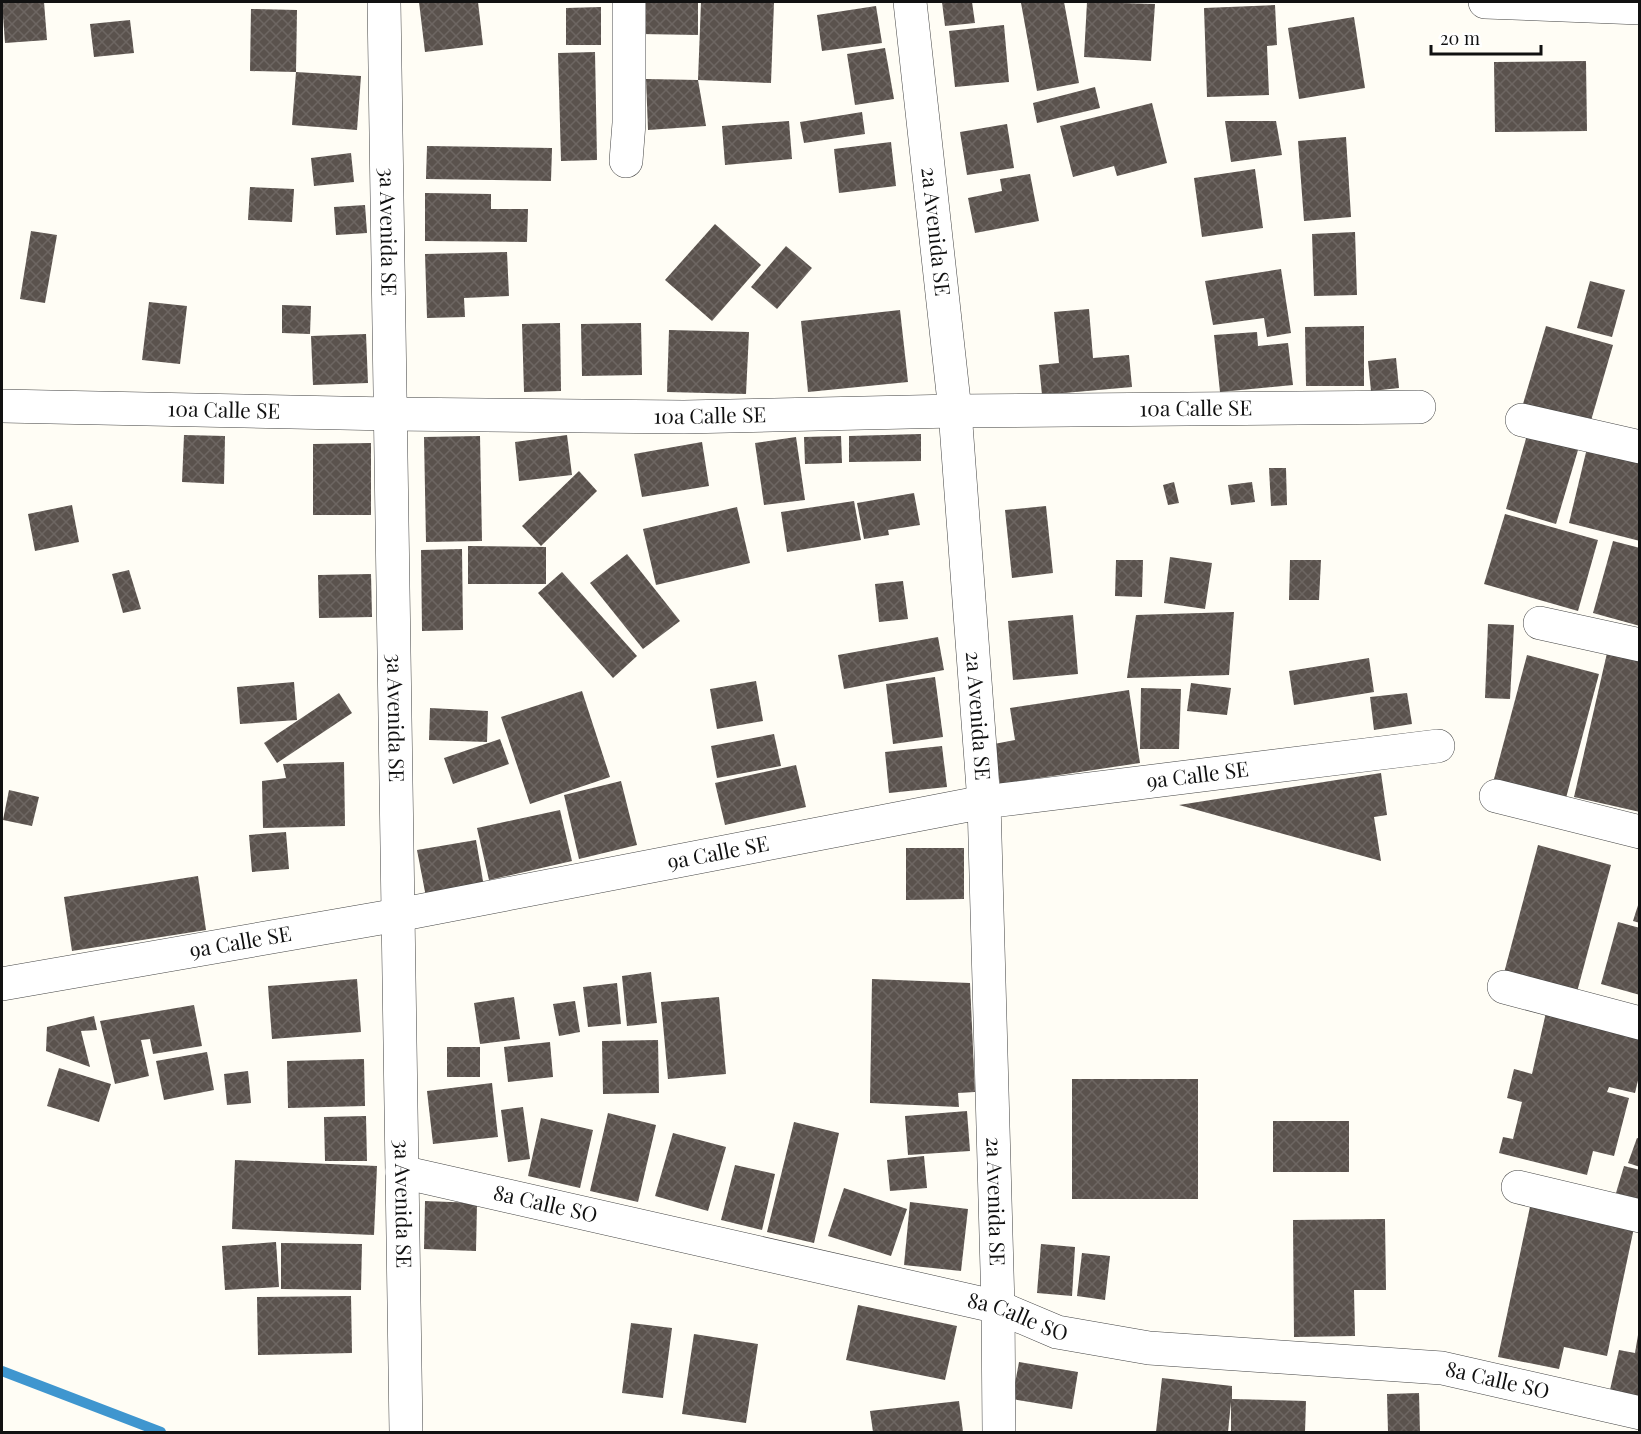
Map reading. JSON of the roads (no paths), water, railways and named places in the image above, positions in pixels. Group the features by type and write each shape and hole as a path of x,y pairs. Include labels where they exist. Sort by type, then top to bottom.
{"street":[{"name":"3a Avenida SE","path":"384,2 406,1418"},
{"path":"626,161 629,123 628,2"},
{"name":"2a Avenida SE","path":"910,2 955,411 984,802 998,1307 999,1432"},
{"path":"1485,2 1640,8"},
{"name":"10a Calle SE","path":"2,406 684,417 955,411 1419,406"},
{"path":"1522,420 1640,447"},
{"path":"1540,623 1640,645"},
{"name":"9a Calle SE","path":"2,984 398,915 984,802 1438,746"},
{"path":"1496,796 1640,832"},
{"path":"1504,987 1640,1023"},
{"name":"8a Calle SO","path":"402,1172 998,1307 1057,1332 1149,1348 1442,1368 1640,1413"},
{"path":"1518,1187 1640,1216"}],"waterway":[{"path":"2,1371 161,1432"}]}
